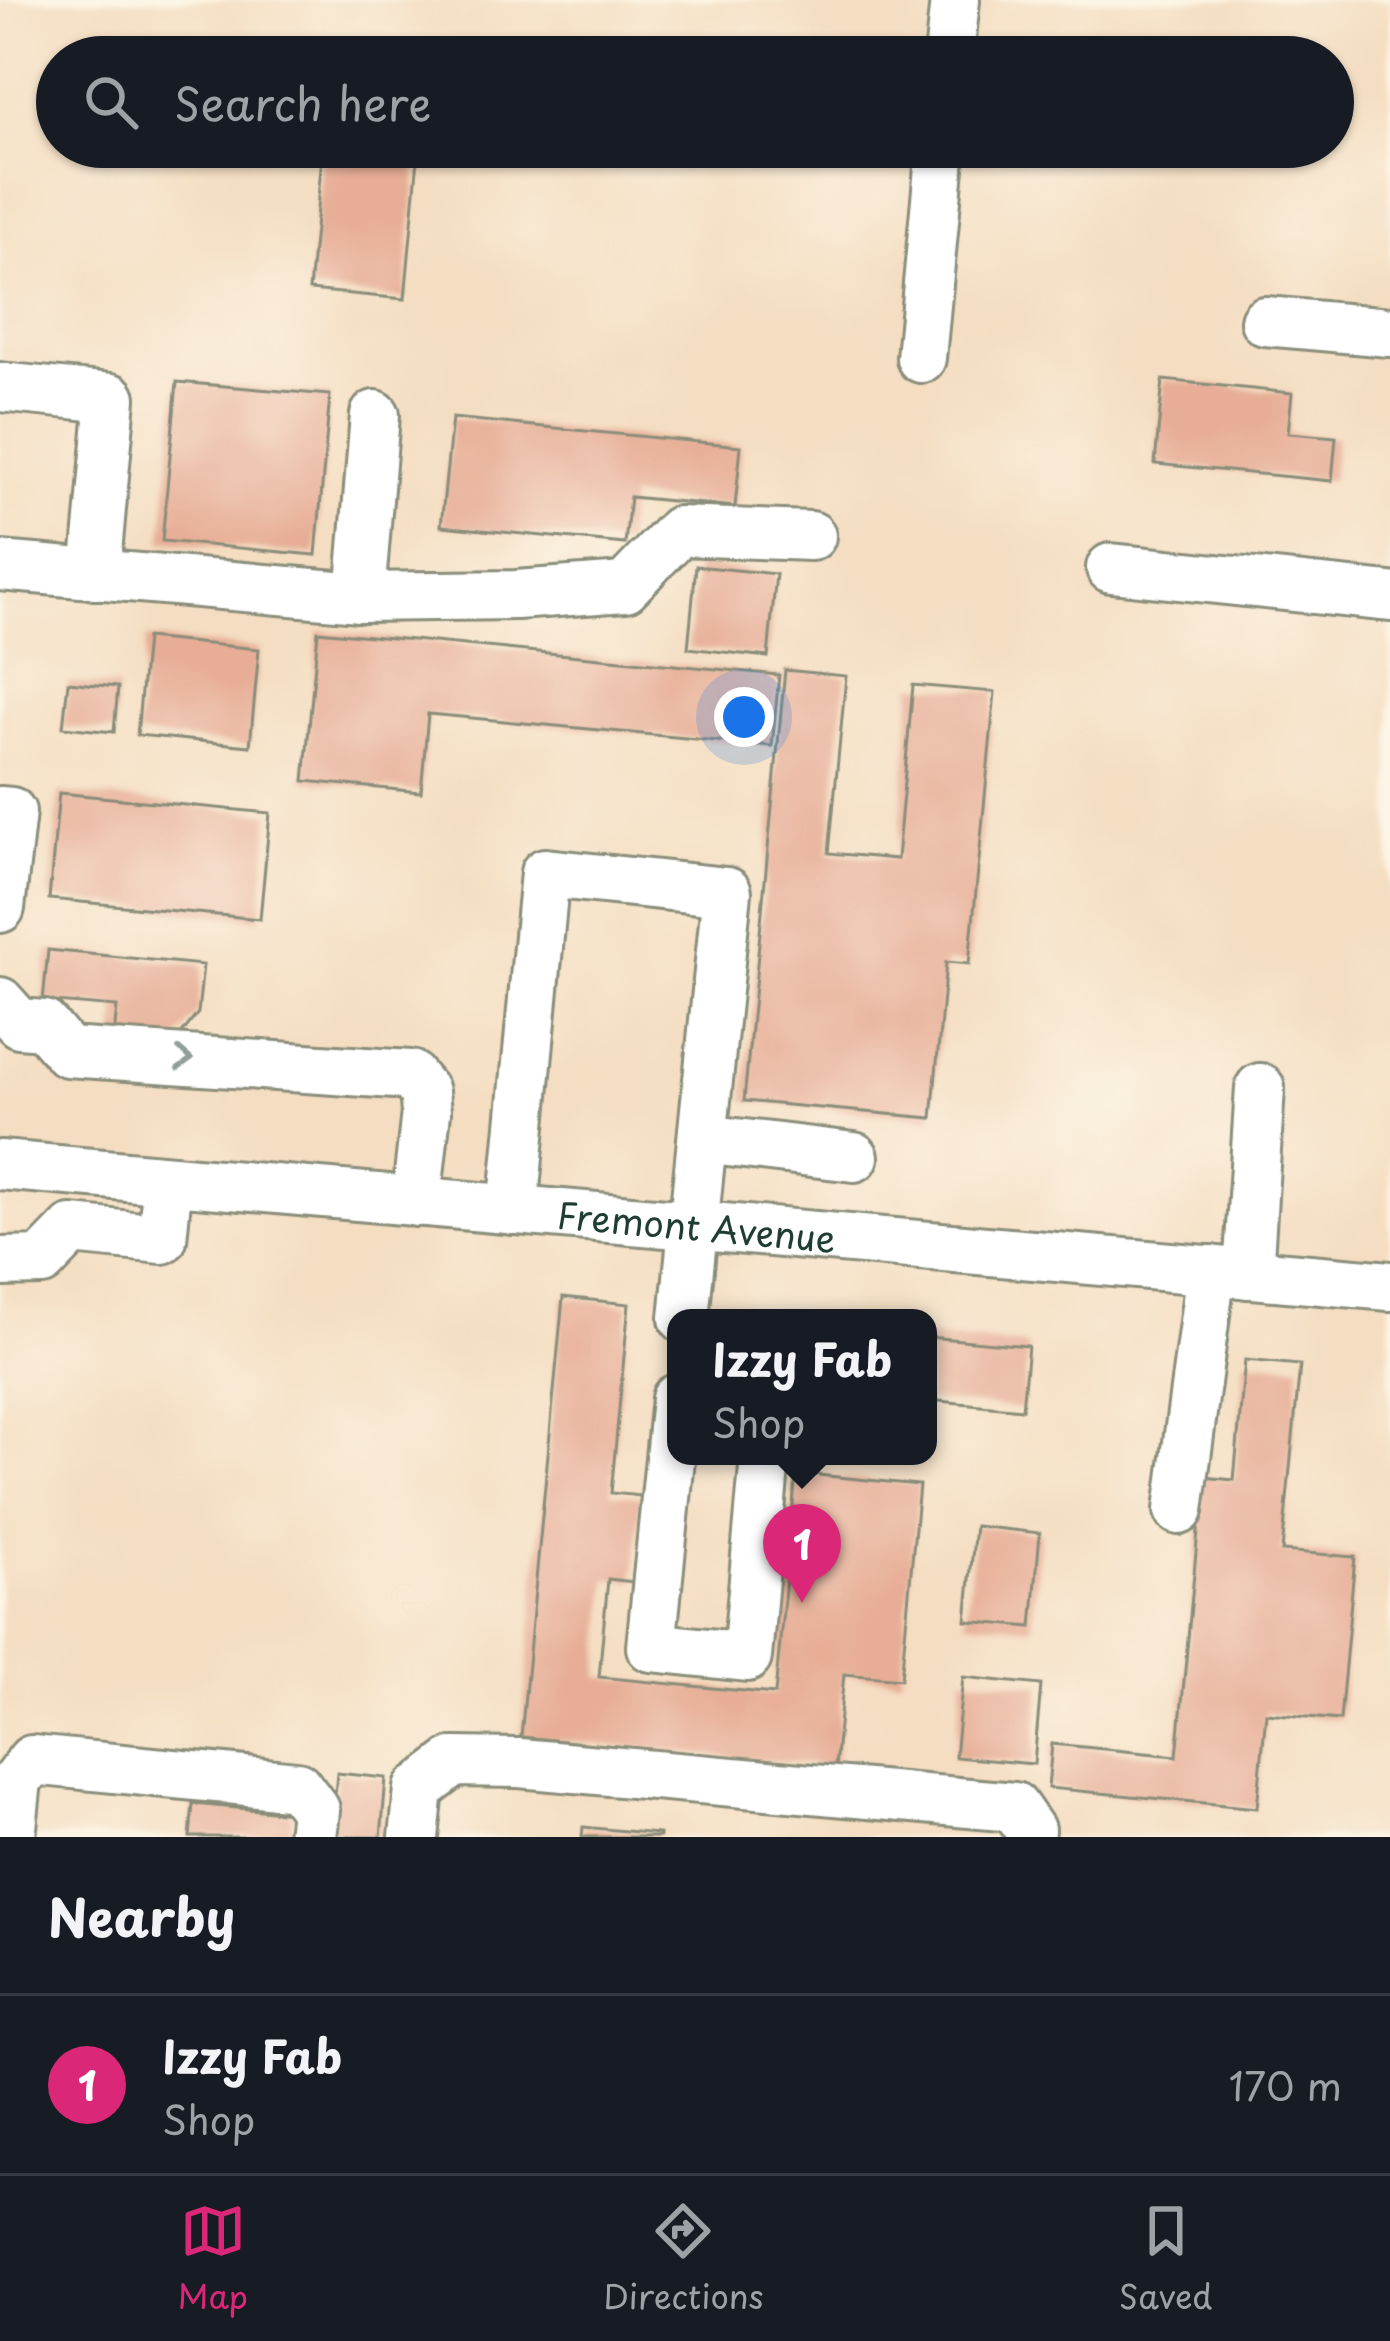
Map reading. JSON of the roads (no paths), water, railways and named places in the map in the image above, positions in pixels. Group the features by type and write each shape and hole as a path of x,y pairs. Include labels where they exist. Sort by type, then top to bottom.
{"street":[{"path":"951,36 955,0"},
{"path":"921,358 939,168"},
{"path":"1265,321 1390,332"},
{"path":"0,387 112,398 95,575"},
{"path":"360,597 374,415"},
{"path":"0,566 360,597 516,595 625,587 679,532 811,536"},
{"path":"1111,568 1390,597"},
{"path":"0,811 11,812 0,908"},
{"path":"513,1210 545,873 727,892 685,1309"},
{"path":"0,1002 19,1022 44,1025 67,1052 410,1075 424,1092 426,1112 416,1202"},
{"path":"1179,1510 1229,1272 1260,1088"},
{"path":"704,1139 854,1157"},
{"name":"Fremont Avenue","path":"0,1165 1390,1286"},
{"path":"0,1262 42,1261 72,1230 162,1239 169,1180"},
{"path":"671,1465 651,1647 746,1657 764,1465"},
{"path":"11,1837 17,1780 32,1760 297,1786 315,1810 312,1837"},
{"path":"414,1837 418,1789 454,1762 519,1762 1014,1807 1030,1829 1029,1837"}],"place":[{"name":"Izzy Fab","path":"802,1603"}]}
